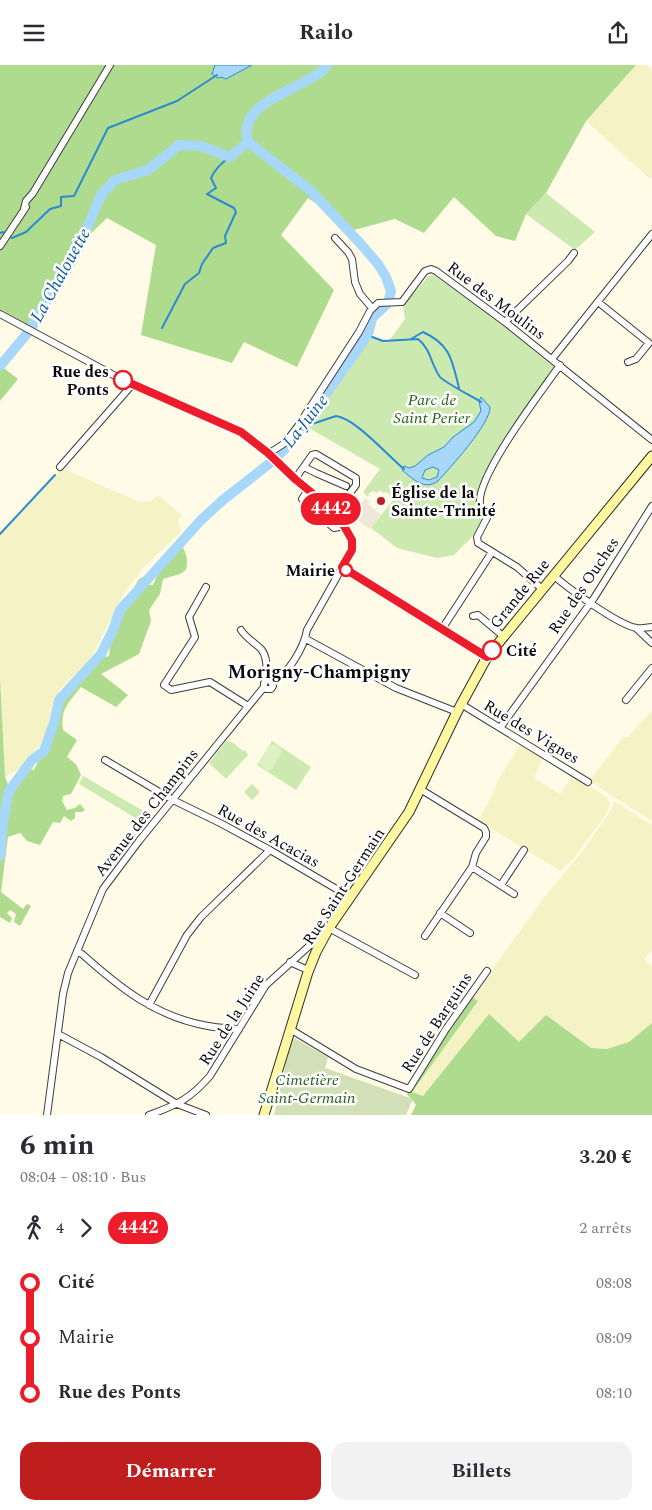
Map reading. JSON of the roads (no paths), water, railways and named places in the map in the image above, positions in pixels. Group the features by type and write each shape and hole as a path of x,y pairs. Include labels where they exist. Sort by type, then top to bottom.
{"main road":[{"name":"Grande Rue","path":"432,764 459,708 487,657 652,456"},
{"name":"Rue Saint-Germain","path":"264,1115 308,970 316,952 329,928 402,824 432,764"}],"street":[{"path":"0,246 30,203 33,193 110,65"},
{"path":"552,359 649,242 652,233"},
{"path":"270,454 285,443 298,426 359,332 372,308 360,294 355,282 352,259 335,238"},
{"path":"505,321 574,253"},
{"name":"Rue des Moulins","path":"372,308 378,303 402,302 425,271 431,269 505,321 652,440"},
{"path":"598,302 649,343 636,359 628,362"},
{"path":"0,314 132,385 241,432 270,454 295,479 308,490 335,513 344,526 334,528 308,506 302,499 308,490"},
{"path":"542,589 517,567 476,540 487,518 480,503 490,472 518,426 560,365"},
{"path":"60,467 132,385"},
{"path":"295,479 312,455 318,454 356,478 356,485 335,513"},
{"path":"304,467 346,486"},
{"name":"Rue des Ouches","path":"500,727 590,602 652,506"},
{"name":"Avenue des Champins","path":"47,1115 63,994 68,973 103,889 267,683 282,676 306,639 307,630 352,550 352,540 344,526"},
{"path":"442,629 492,552"},
{"path":"342,567 487,657"},
{"path":"553,575 590,602 620,621 636,628 652,643"},
{"path":"206,587 189,617 194,637 164,685 171,690 210,682 248,706"},
{"path":"473,616 478,615 503,636"},
{"path":"636,628 652,627"},
{"path":"240,629 244,636 262,650 267,668 267,683"},
{"name":"Rue des Vignes","path":"306,639 396,688 459,708 500,727 588,782"},
{"path":"626,700 652,668"},
{"name":"Rue des Acacias","path":"105,760 172,800 270,850 350,897"},
{"path":"420,789 484,828 486,833 486,837 476,853 472,867 425,936"},
{"path":"149,1005 187,935 196,923 270,850"},
{"path":"501,885 524,850"},
{"path":"472,867 514,894"},
{"path":"440,913 470,933"},
{"path":"329,928 415,975"},
{"name":"Rue de la Juine","path":"149,1115 177,1105 199,1088 210,1076 266,985 329,928"},
{"path":"77,951 112,981 140,1001 170,1015 208,1026 239,1029"},
{"path":"290,962 308,970"},
{"name":"Rue de Barguins","path":"290,1029 356,1069 409,1089 446,1029 487,971"},
{"path":"58,1034 101,1057 177,1105 206,1115"}],"water":[{"path":"215,65 252,65 226,79 218,78 212,74"},
{"path":"481,397 490,407 489,414 469,445 438,481 428,485 419,483 402,470 404,466 409,468 415,466 428,455 444,447 453,437 474,422 481,411 479,401","holes":["433,467 439,470 437,477 429,480 422,478 425,470"]}],"waterway":[{"name":"La Juine","path":"0,856 3,821 9,791 32,760 44,751 54,723 59,700 101,654 113,630 120,610 202,519 289,445 363,342 369,331 372,318 387,304 391,291 386,277 378,264 311,191 248,142 247,127 252,115 262,105 305,82 328,65"},
{"path":"0,233 3,232 12,238 26,232 50,209 61,206 61,197 74,196 108,128 177,101 217,75"},
{"name":"La Chalouette","path":"0,366 30,330 79,247 101,195 115,180 148,170 179,145 201,146 230,157 248,142"},
{"path":"162,328 185,284 199,273 202,264 213,248 226,243 225,236 236,212 234,208 207,194 216,188 211,178 214,172 230,157"},
{"path":"411,339 423,332 445,348 452,361 459,388"},
{"path":"367,335 383,341 418,339 426,347 440,377 481,402"},
{"path":"303,427 336,416 344,418 362,430 404,469"},
{"path":"0,534 55,475"}],"place":[{"name":"Rue des Ponts","path":"123,380"},
{"name":"Église de la Sainte-Trinité","path":"381,501"},
{"name":"Mairie","path":"346,570"},
{"name":"Cité","path":"492,650"}],"district":[{"name":"Morigny-Champigny","path":"319,671"}],"park label":[{"name":"Parc de Saint Perier","path":"432,408"},
{"name":"Cimetière Saint-Germain","path":"307,1088"}]}
